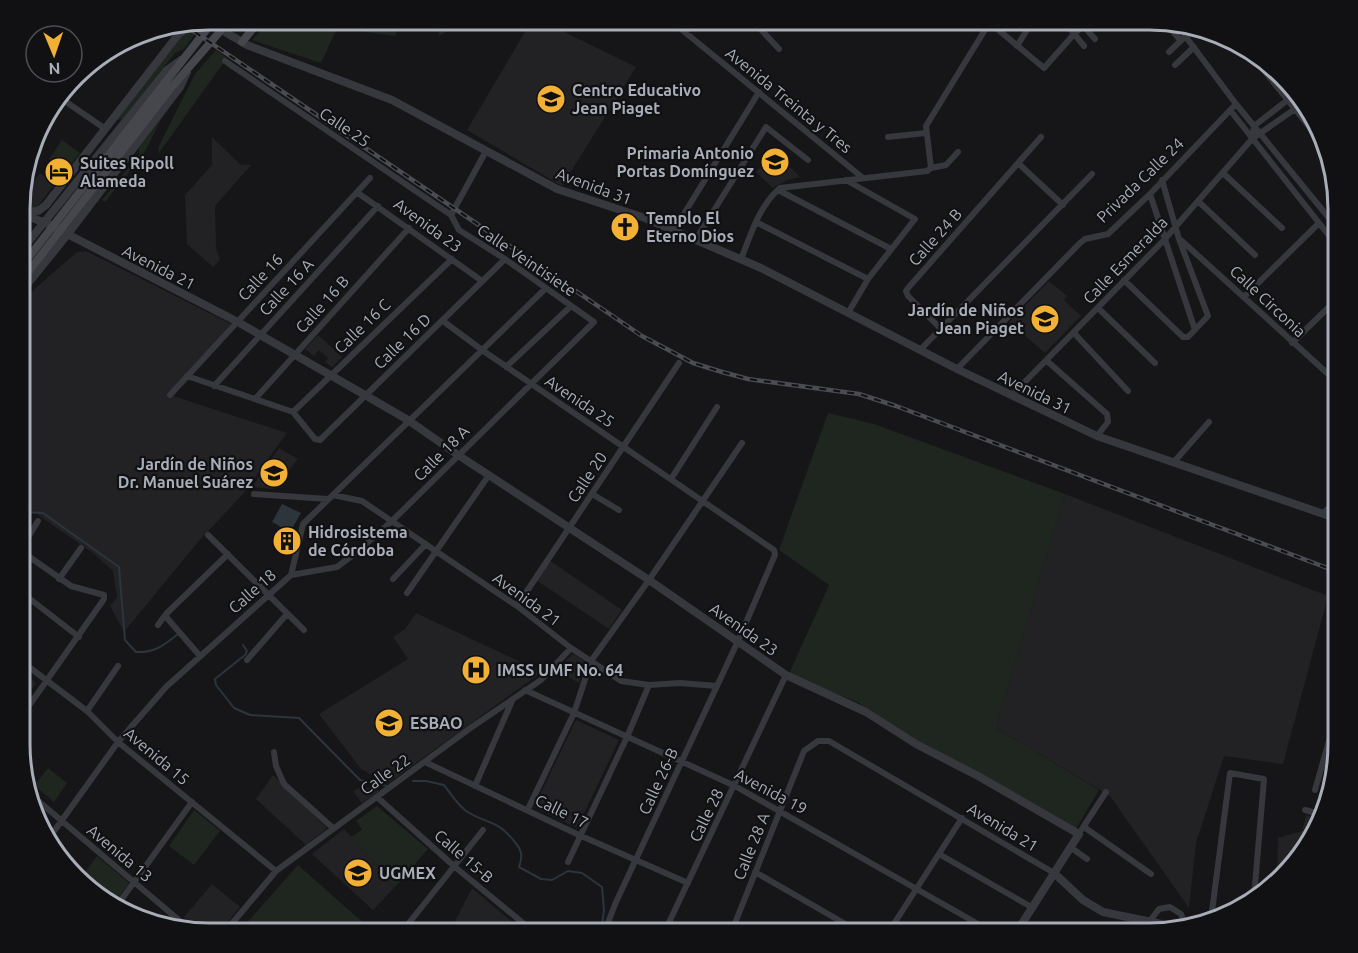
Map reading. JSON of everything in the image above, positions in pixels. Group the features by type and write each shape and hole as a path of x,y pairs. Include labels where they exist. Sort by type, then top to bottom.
{"main road":[{"path":"30,261 190,58 208,30"},
{"path":"190,58 219,30"},
{"path":"242,42 252,30"}],"street":[{"name":"Avenida 31","path":"222,30 242,42 392,100 557,189 645,218 741,259 957,369 1097,436 1328,515"},
{"name":"Avenida Treinta y Tres","path":"682,30 863,178"},
{"path":"761,30 779,49"},
{"path":"930,168 926,126 984,30"},
{"path":"1000,30 1044,68 1079,30"},
{"path":"1017,46 1027,30"},
{"path":"1073,30 1084,46"},
{"path":"1087,30 1095,39"},
{"path":"30,212 46,205 181,32"},
{"path":"1175,32 1194,47 1236,104 1328,217"},
{"path":"1169,52 1188,34"},
{"path":"1175,66 1194,47"},
{"path":"30,241 167,70 190,58"},
{"path":"30,281 180,87 190,58"},
{"name":"Calle 25","path":"225,61 451,215"},
{"path":"1268,75 1305,122"},
{"path":"674,230 759,92"},
{"path":"1252,139 1254,126 1288,100"},
{"path":"66,102 104,128 123,124"},
{"name":"Privada Calle 24","path":"957,369 1080,243 1085,239 1108,234 1150,194 1236,104"},
{"path":"1252,139 1295,109"},
{"path":"1230,110 1328,234"},
{"path":"696,239 766,128 808,160"},
{"path":"888,136 926,133"},
{"path":"1041,137 1019,164 1063,205"},
{"name":"Calle Esmeralda","path":"1012,395 1164,240 1252,139"},
{"path":"92,145 96,158"},
{"path":"451,215 486,151"},
{"path":"741,259 756,222 771,198 784,187 927,171 930,168 946,165 958,152"},
{"name":"Calle 24 B","path":"940,328 908,296 906,291 1019,164"},
{"path":"1223,173 1282,228"},
{"path":"921,349 1092,174"},
{"name":"Calle 16","path":"170,395 370,178"},
{"name":"Avenida Treinta y Tres","path":"845,180 915,219 891,249"},
{"path":"1124,280 1185,337 1195,330 1208,315 1179,239 1162,180"},
{"path":"778,190 891,249 868,279 849,313"},
{"name":"Avenida 23","path":"358,193 482,281"},
{"path":"1150,194 1195,330"},
{"path":"1198,201 1255,255"},
{"name":"Calle 16 A","path":"214,386 378,206"},
{"name":"Calle Veintisiete","path":"451,215 459,230 505,259 594,322"},
{"name":"Avenida 21","path":"30,217 46,223 236,321 408,420"},
{"path":"30,222 40,230 67,235"},
{"path":"756,222 868,279"},
{"path":"1245,296 1319,223"},
{"name":"Calle 16 B","path":"255,399 409,228"},
{"name":"Calle Circonia","path":"1179,239 1245,296 1292,343 1328,374"},
{"name":"Calle 16 C","path":"292,412 452,259"},
{"name":"Calle 16 D","path":"292,412 317,441 505,259"},
{"name":"Calle 18","path":"53,831 118,742 166,687 291,575 300,529 408,420 546,288"},
{"path":"506,367 571,306"},
{"path":"1098,308 1155,363"},
{"path":"1292,343 1328,308"},
{"name":"Avenida 25","path":"443,321 506,367 703,501"},
{"name":"Calle 18 A","path":"291,575 337,567 357,552 392,521 594,322"},
{"path":"1074,333 1128,391"},
{"path":"1047,361 1107,414 1108,422 1097,436"},
{"name":"Calle 20","path":"517,606 679,363"},
{"path":"187,376 292,412"},
{"path":"671,478 717,406"},
{"name":"Avenida 23","path":"408,420 649,580 786,675 866,712 916,744 1081,831"},
{"path":"1173,463 1209,422"},
{"path":"528,809 574,713 591,661 742,443"},
{"path":"407,593 489,475"},
{"name":"Avenida 21","path":"254,494 331,497 362,501 517,606 571,648 621,681 649,685 680,683 717,686"},
{"path":"592,494 619,510"},
{"name":"Calle 26-B","path":"608,923 775,555 774,550 703,501"},
{"path":"1323,513 1328,509"},
{"path":"30,535 38,521"},
{"path":"208,535 304,630"},
{"path":"393,579 426,544"},
{"path":"59,579 81,548"},
{"path":"158,625 166,614 228,554"},
{"path":"30,557 71,586 104,595 104,599 30,705"},
{"path":"30,599 79,636"},
{"path":"166,614 200,656"},
{"path":"247,660 287,614"},
{"name":"Calle 22","path":"232,923 276,871 546,676 571,648"},
{"path":"87,711 118,666"},
{"name":"Avenida 15","path":"30,667 87,711 118,742 276,871"},
{"name":"Calle 28","path":"669,923 786,675"},
{"path":"568,862 649,685"},
{"name":"Avenida 19","path":"525,690 683,760 735,786 976,923"},
{"path":"475,786 513,700"},
{"name":"Avenida 21","path":"818,741 829,741 1054,873 1083,900 1103,912 1154,923"},
{"name":"Calle 28 A","path":"735,923 804,752 818,741"},
{"path":"1315,790 1328,747"},
{"path":"274,752 276,766 284,784 333,828"},
{"name":"Calle 17","path":"425,762 579,835 636,858 688,883"},
{"path":"1323,763 1327,764"},
{"path":"1212,912 1230,773 1264,779 1255,889"},
{"path":"1023,923 1106,792"},
{"name":"Calle 15-B","path":"377,797 454,867 524,923"},
{"path":"121,900 192,802"},
{"name":"Avenida 13","path":"41,803 180,921"},
{"path":"1305,810 1314,813"},
{"path":"895,923 962,818"},
{"path":"408,923 483,830"},
{"path":"1081,831 1151,874"},
{"path":"1070,847 1087,859"},
{"path":"939,854 1033,908"},
{"path":"755,872 844,923"},
{"path":"1149,922 1159,909 1170,907 1181,914 1183,920"}],"shaded area":[{"path":"261,30 336,30 321,63 252,40"},
{"path":"352,30 398,30 395,36"},
{"path":"438,30 449,30 439,36"},
{"name":"Centro Educativo Jean Piaget","path":"526,30 560,30 636,67 562,186 467,130"},
{"path":"186,32 195,34 184,49 175,53 123,119 116,120"},
{"path":"216,50 227,58 159,153 158,148 195,74"},
{"path":"163,116 143,155 105,202 102,200 139,155 139,148"},
{"path":"212,137 241,165 251,165 215,206 216,247 220,260 213,267 187,244 185,195 212,165"},
{"path":"62,140 80,153 66,171 49,159"},
{"name":"Primaria Antonio Portas Domínguez","path":"775,152 800,177 787,180 773,188 756,172"},
{"path":"40,173 55,184 36,208 31,209 30,208 32,184"},
{"path":"86,251 231,324 170,395 287,433 243,494 198,542 124,632 110,606 117,597 113,571 93,553 30,509 30,293 77,252"},
{"name":"Jardín de Niños Jean Piaget","path":"1049,281 1067,296 1064,300 1081,316 1045,353 1009,322"},
{"path":"318,335 342,357 332,367 325,362 328,358 319,350 314,356 305,349"},
{"path":"828,413 874,424 1065,494 996,728 1099,790 1076,829 913,739 859,703 789,674 829,585 779,550"},
{"name":"Jardín de Niños Dr. Manuel Suárez","path":"279,448 298,459 274,489 252,487"},
{"path":"1065,494 1328,596 1283,764 1224,756 1196,843 1189,908 1110,796 996,728"},
{"path":"282,504 301,513 290,532 272,522"},
{"path":"549,560 622,610 609,629 536,580"},
{"path":"416,613 542,672 387,784 361,769 319,714 408,659 393,637 405,629"},
{"path":"573,654 584,661 579,683 555,670"},
{"path":"30,678 36,683 30,691"},
{"path":"576,720 619,740 577,828 534,807"},
{"path":"48,768 67,783 54,802 35,785"},
{"path":"273,775 327,828 306,845 256,799"},
{"path":"359,788 377,788 379,791 362,803 353,791"},
{"path":"377,806 428,849 394,888 372,859 351,837 362,830 356,821"},
{"path":"194,810 220,831 194,865 169,846"},
{"path":"1306,815 1313,817 1304,834 1277,870 1278,838 1302,831"},
{"name":"UGMEX","path":"344,829 372,859 394,888 373,910 312,854"},
{"path":"97,856 129,883 118,898 85,873"},
{"path":"298,865 364,923 247,923"},
{"path":"212,884 240,907 226,923 190,922 184,917"},
{"path":"472,888 513,923 454,923"}],"waterway":[{"path":"30,512 43,513 119,567 125,640 136,652 154,650 178,634"},
{"path":"243,645 247,651 245,655 215,679 216,685 234,708 250,715 299,718 360,780 387,786"},
{"path":"413,781 444,785 466,811 502,829 520,850 519,867 541,879 552,880 568,871 582,873 602,887 604,910 602,923"}],"railway":[{"path":"194,31 642,336 693,363 748,379 859,394 1328,568"}],"place":[{"name":"Centro Educativo Jean Piaget","path":"551,99"},
{"name":"Primaria Antonio Portas Domínguez","path":"775,162"},
{"name":"Suites Ripoll Alameda","path":"59,172"},
{"name":"Templo El Eterno Dios","path":"625,227"},
{"name":"Jardín de Niños Jean Piaget","path":"1045,319"},
{"name":"Jardín de Niños Dr. Manuel Suárez","path":"274,473"},
{"name":"Hidrosistema de Córdoba","path":"287,541"},
{"name":"IMSS UMF No. 64","path":"476,670"},
{"name":"ESBAO","path":"389,723"},
{"name":"UGMEX","path":"358,873"}]}
